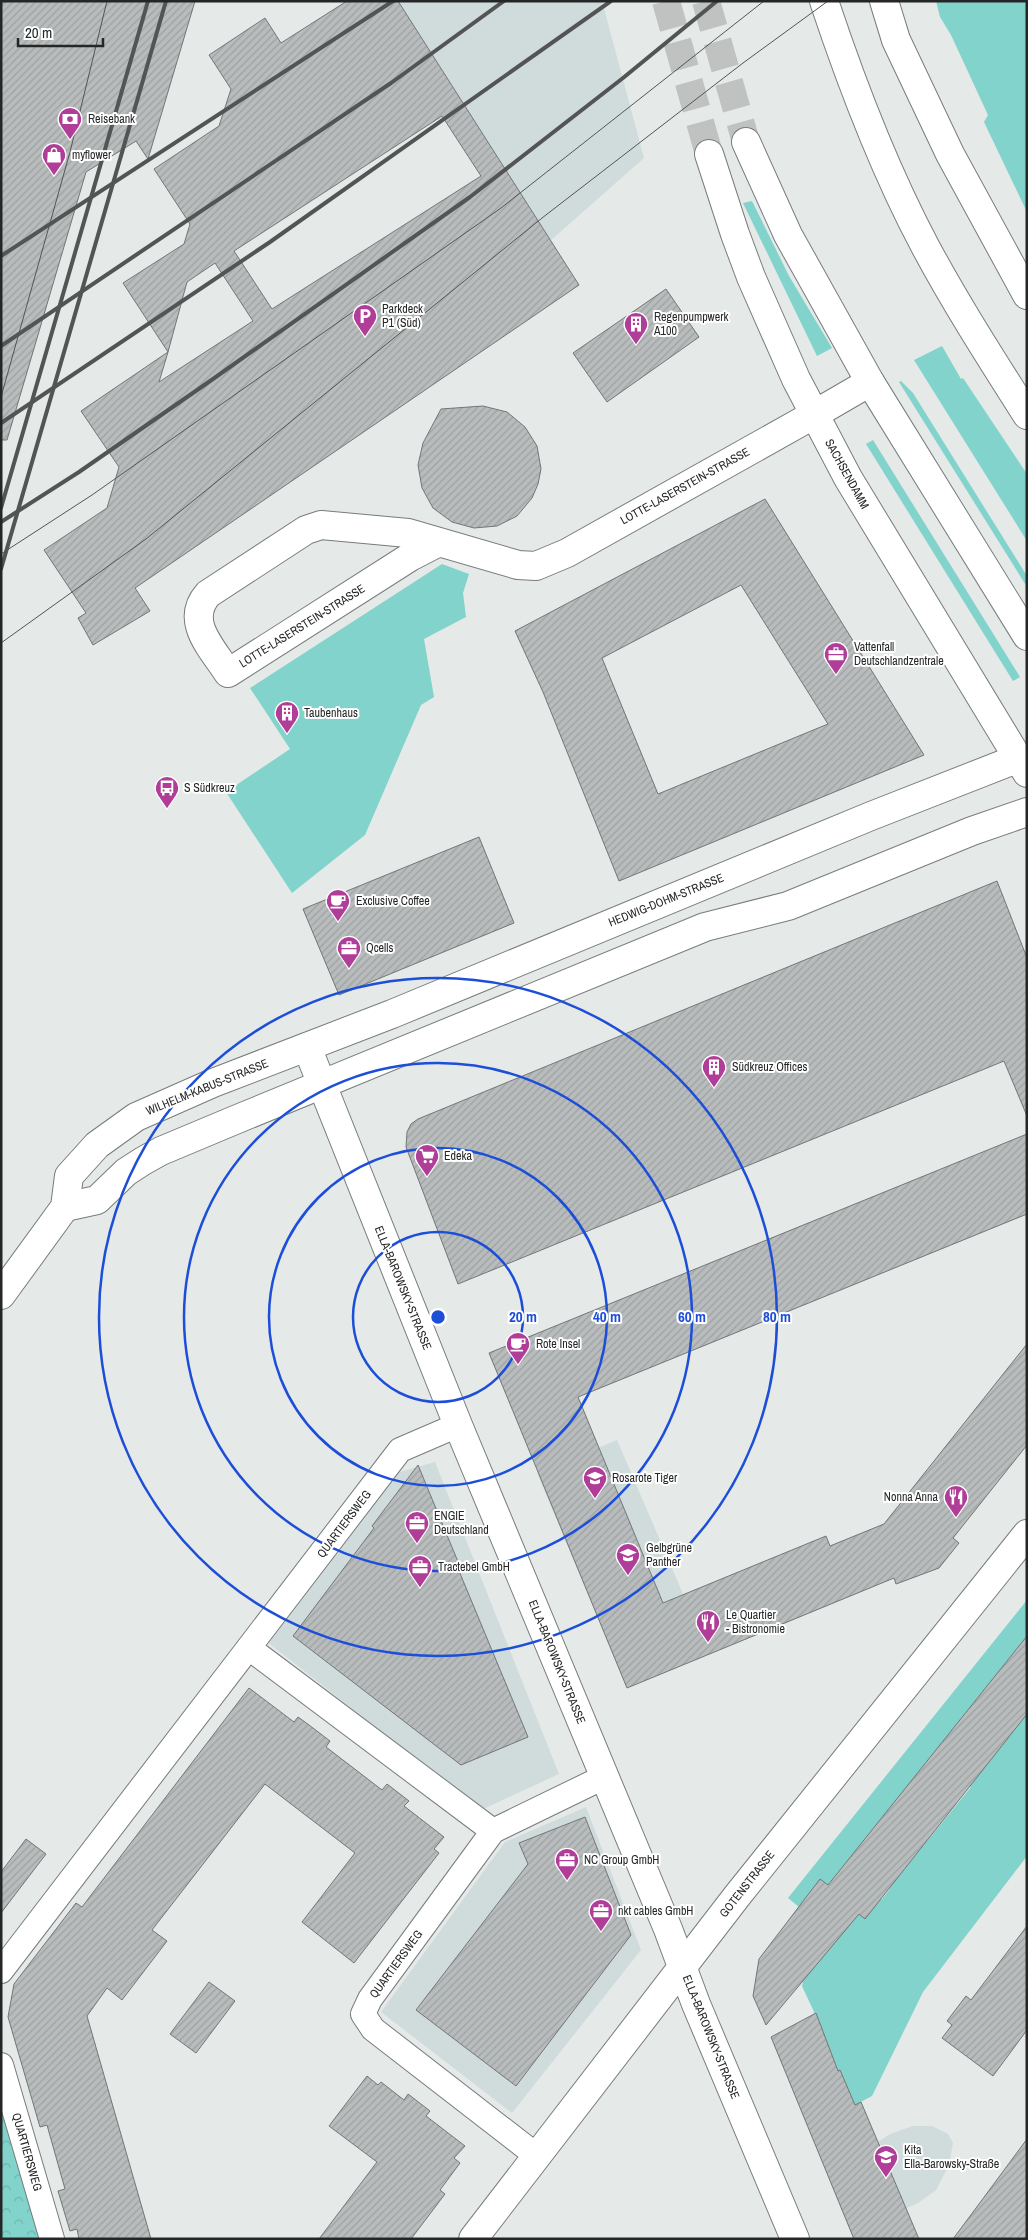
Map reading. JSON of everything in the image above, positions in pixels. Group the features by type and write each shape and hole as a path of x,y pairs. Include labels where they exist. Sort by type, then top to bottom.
{"main road":[{"path":"824,1 850,79 924,245 965,317 1027,415"},
{"path":"884,1 896,40 950,154 1008,264 1027,294"},
{"path":"746,142 788,235 870,382 1027,636"},
{"name":"SACHSENDAMM","path":"710,154 735,234 788,363 848,478 1024,764"},
{"name":"LOTTE-LASERSTEIN-STRASSE","path":"439,542 410,557 228,673 200,628 198,612 201,602 208,594 306,530 321,524 408,533 439,542 518,565 536,566 567,553 870,382"},
{"name":"HEDWIG-DOHM-STRASSE","path":"307,1047 392,1014 871,816 1024,764"},
{"path":"65,1207 97,1200 126,1172 161,1151 322,1084 705,927 788,906 972,831 1027,812"},
{"name":"ELLA-BAROWSKY-STRASSE","path":"307,1047 458,1425 696,2004 795,2239"},
{"name":"WILHELM-KABUS-STRASSE","path":"1,1295 65,1207 69,1176 97,1145 116,1129 156,1107 307,1047"},
{"name":"GOTENSTRASSE","path":"473,2239 682,1967 1027,1534"}],"street":[{"name":"QUARTIERSWEG","path":"1,1971 400,1450 458,1425"},
{"path":"249,1648 493,1832"},
{"name":"QUARTIERSWEG","path":"537,2156 373,2029 364,2014 370,1998 493,1832 604,1777"},
{"name":"QUARTIERSWEG","path":"1,2065 52,2239"}],"shaded area":[{"path":"398,1 602,1 644,158 550,241"},
{"path":"617,1440 683,1594 663,1603 675,1632 614,1657 537,1473"},
{"path":"435,1462 559,1774 481,1810 266,1641 396,1473"},
{"path":"586,1807 641,1950 512,2113 381,2012 505,1842"},
{"name":"Kita Ella-Barowsky-Straße","path":"913,2126 932,2126 948,2134 953,2143 949,2165 936,2190 918,2203 852,2233 878,2142 890,2134"}],"green space":[{"path":"936,1 1027,1 1027,212 984,122 988,115 951,35 940,17"},
{"path":"752,201 789,276 832,348 817,356 743,203"},
{"path":"942,346 961,379 963,378 1027,474 1027,541 914,360"},
{"path":"901,381 913,393 1027,576 1027,587 899,382"},
{"path":"873,440 1020,677 1013,681 866,444"},
{"path":"442,564 469,574 463,593 466,617 424,639 434,697 421,705 365,835 292,893 226,792 290,749 250,688"},
{"path":"1027,1600 1027,1636 828,1885 820,1879 799,1907 788,1898"},
{"path":"1027,1714 1027,1856 923,1992 872,2096 853,2106 840,2070 838,2071 819,2026 816,2013 802,1986 804,1978 857,1912 882,1899"},
{"path":"1,2108 40,2239 1,2239"}],"building":[{"path":"1,1 195,1 148,159 136,141 86,172 7,440 1,440"},
{"name":"Parkdeck P1 (Süd)","path":"347,1 398,1 579,285 135,588 150,611 93,645 78,618 86,613 44,550 107,508 119,467 81,411 168,352 123,283 184,244 190,224 154,169 219,126 231,89 209,55 265,18 281,43","holes":["442,116 481,176 272,309 234,251","215,263 253,321 159,382 187,282"]},
{"name":"Regenpumpwerk A100","path":"666,289 699,337 607,402 573,353"},
{"path":"483,406 507,412 525,427 537,446 541,469 538,484 532,498 517,516 497,526 474,528 452,522 433,508 422,488 418,465 423,443 441,409"},
{"name":"Vattenfall Deutschlandzentrale","path":"765,499 924,755 619,881 543,692 515,631","holes":["741,585 828,724 658,794 602,658"]},
{"path":"479,837 514,923 339,995 303,909"},
{"name":"Südkreuz Offices","path":"997,881 1027,958 1027,1116 1004,1061 458,1284 406,1147 407,1132 411,1124 418,1119"},
{"path":"1027,1134 1027,1214 578,1397 663,1603 826,1536 830,1546 884,1524 1027,1344 1027,1445 953,1538 959,1543 939,1568 896,1584 894,1578 627,1688 489,1353"},
{"path":"418,1465 461,1569 459,1571 528,1737 461,1765 293,1636 374,1528 372,1526"},
{"path":"1027,1636 1027,1714 865,1919 859,1914 766,2025 753,1996 759,1959 820,1879 828,1885"},
{"path":"249,1688 294,1722 298,1717 330,1741 326,1747 382,1790 387,1784 409,1801 404,1806 444,1837 434,1849 439,1853 354,1963 302,1922 355,1853 265,1784 152,1930 167,1941 122,2000 107,1988 87,2016 151,2239 79,2239 77,2229 70,2231 58,2191 65,2189 47,2125 40,2127 8,2017 14,1984 76,1903 82,1907"},
{"path":"585,1817 631,1935 516,2086 416,2010 528,1864 519,1843"},
{"path":"26,1839 46,1854 1,1913 1,1872"},
{"path":"1027,1926 1027,2030 993,2076 942,2038 952,2025 947,2021 966,1996 971,2000"},
{"path":"209,1982 235,2001 196,2053 170,2034"},
{"path":"816,2013 838,2071 840,2070 855,2105 861,2102 919,2239 854,2239 771,2037"},
{"path":"367,2076 378,2085 381,2082 404,2100 408,2094 430,2111 426,2116 465,2146 454,2158 460,2163 440,2190 445,2194 411,2239 319,2239 377,2162 329,2126"},
{"path":"1027,2139 1027,2239 953,2239 979,2204"}],"tunnel":[{"path":"666,1 709,154"},
{"path":"706,1 746,142"}],"tram line":[{"path":"1,397 70,152 107,1"},
{"path":"1,554 92,495 501,208 764,1"},
{"path":"1,643 146,539 542,218 743,63 828,1"}],"railway":[{"path":"1,508 148,1"},
{"path":"1,569 166,1"},
{"path":"1,256 393,1"},
{"path":"1,346 391,83 504,1"},
{"path":"1,423 270,242 611,1"},
{"path":"1,522 79,472 470,197 623,78 717,1"}],"place":[{"name":"Reisebank","path":"70,140"},
{"name":"myflower","path":"54,176"},
{"name":"Parkdeck P1 (Süd)","path":"365,337"},
{"name":"Regenpumpwerk A100","path":"636,345"},
{"name":"Vattenfall Deutschlandzentrale","path":"836,675"},
{"name":"Taubenhaus","path":"287,734"},
{"name":"S Südkreuz","path":"167,809"},
{"name":"Exclusive Coffee","path":"338,922"},
{"name":"Qcells","path":"349,969"},
{"name":"Südkreuz Offices","path":"714,1088"},
{"name":"Edeka","path":"427,1177"},
{"name":"Rote Insel","path":"518,1365"},
{"name":"Rosarote Tiger","path":"595,1499"},
{"name":"Nonna Anna","path":"956,1518"},
{"name":"ENGIE Deutschland","path":"417,1544"},
{"name":"Gelbgrüne Panther","path":"628,1576"},
{"name":"Tractebel GmbH","path":"420,1588"},
{"name":"Le Quartier - Bistronomie","path":"708,1643"},
{"name":"NC Group GmbH","path":"567,1881"},
{"name":"nkt cables GmbH","path":"601,1932"},
{"name":"Kita Ella-Barowsky-Straße","path":"886,2178"}]}
